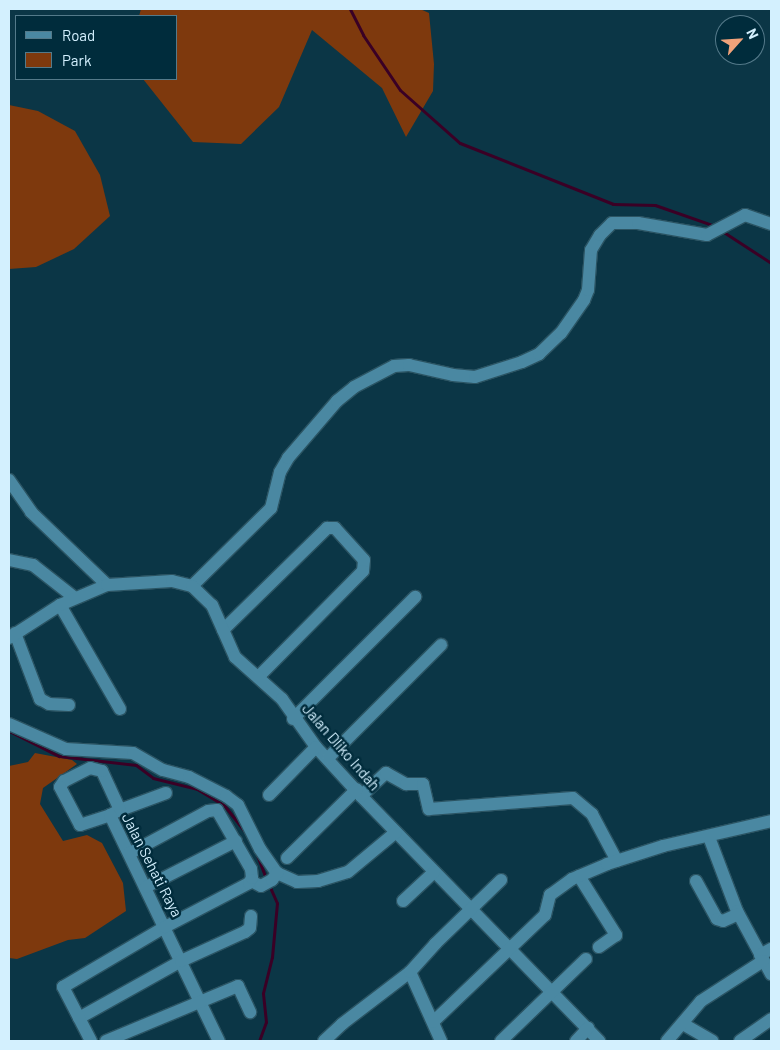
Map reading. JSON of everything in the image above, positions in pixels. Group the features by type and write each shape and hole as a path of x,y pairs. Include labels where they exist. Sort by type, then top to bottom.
{"street":[{"path":"69,705 49,704 40,699 12,635 60,605 107,586 172,581 192,586 271,508 283,464 337,401 354,388 394,366 409,365 453,375 475,377 522,362 539,354 561,333 584,300 588,290 592,250 600,234 614,222 669,227 707,235 744,215 771,224"},
{"path":"9,480 31,512 107,586"},
{"path":"222,630 327,528 335,528 364,560 363,570 258,677"},
{"path":"9,560 33,566 75,598"},
{"name":"Jalan Dliko Indah","path":"192,586 212,605 235,657 282,700 293,719 316,747 434,872 600,1041"},
{"path":"293,719 415,597"},
{"path":"60,605 120,709"},
{"path":"328,758 441,646"},
{"path":"9,724 66,749 133,753 163,770 189,777 226,796 238,805 260,849 265,880"},
{"path":"269,794 316,747"},
{"name":"Jalan Sehati Raya","path":"115,812 80,825 60,787 70,776 82,771 95,767 102,771 130,853 219,1041"},
{"path":"287,858 359,792 386,773 406,784 423,784 429,808 573,798 592,814 616,861"},
{"path":"115,812 166,793"},
{"path":"130,853 214,810 219,811 251,870 265,880"},
{"path":"433,1022 547,913 552,893 579,876 616,861 662,846 709,837 771,821"},
{"path":"91,1041 63,987 165,927 265,880 318,881 345,873 396,832"},
{"path":"709,837 739,914 765,955 771,974"},
{"path":"146,887 236,841"},
{"path":"403,901 434,872"},
{"path":"579,876 616,935 600,947"},
{"path":"324,1041 410,972 501,880"},
{"path":"696,881 717,919 723,921 739,914"},
{"path":"79,1018 181,961 245,932 250,928 251,916"},
{"path":"666,1041 683,1024 701,1001 765,955"},
{"path":"501,1041 586,959"},
{"path":"410,972 440,1041"},
{"path":"106,1041 238,986 250,1012"},
{"path":"740,1041 771,1019"},
{"path":"683,1024 712,1041"},
{"path":"576,1041 588,1028"}],"green space":[{"path":"141,9 420,9 429,13 434,64 433,91 406,137 382,88 312,30 279,107 241,144 193,142 144,80 178,80 178,15 139,15"},
{"path":"9,105 38,111 75,131 100,175 110,216 74,249 36,267 9,269"},
{"path":"35,753 72,760 77,764 43,788 40,804 63,841 87,835 102,843 123,883 126,911 85,938 68,940 17,959 9,958 9,766 28,762"}],"waterway":[{"path":"350,9 363,35 400,90 460,143 613,204 655,205 715,226"},
{"path":"722,231 771,263"},
{"path":"9,731 59,756 136,765 153,778 197,789 224,805 245,832"},
{"path":"257,855 266,879"},
{"path":"259,1041 266,1022 263,993 272,957 277,903 269,885"}]}
